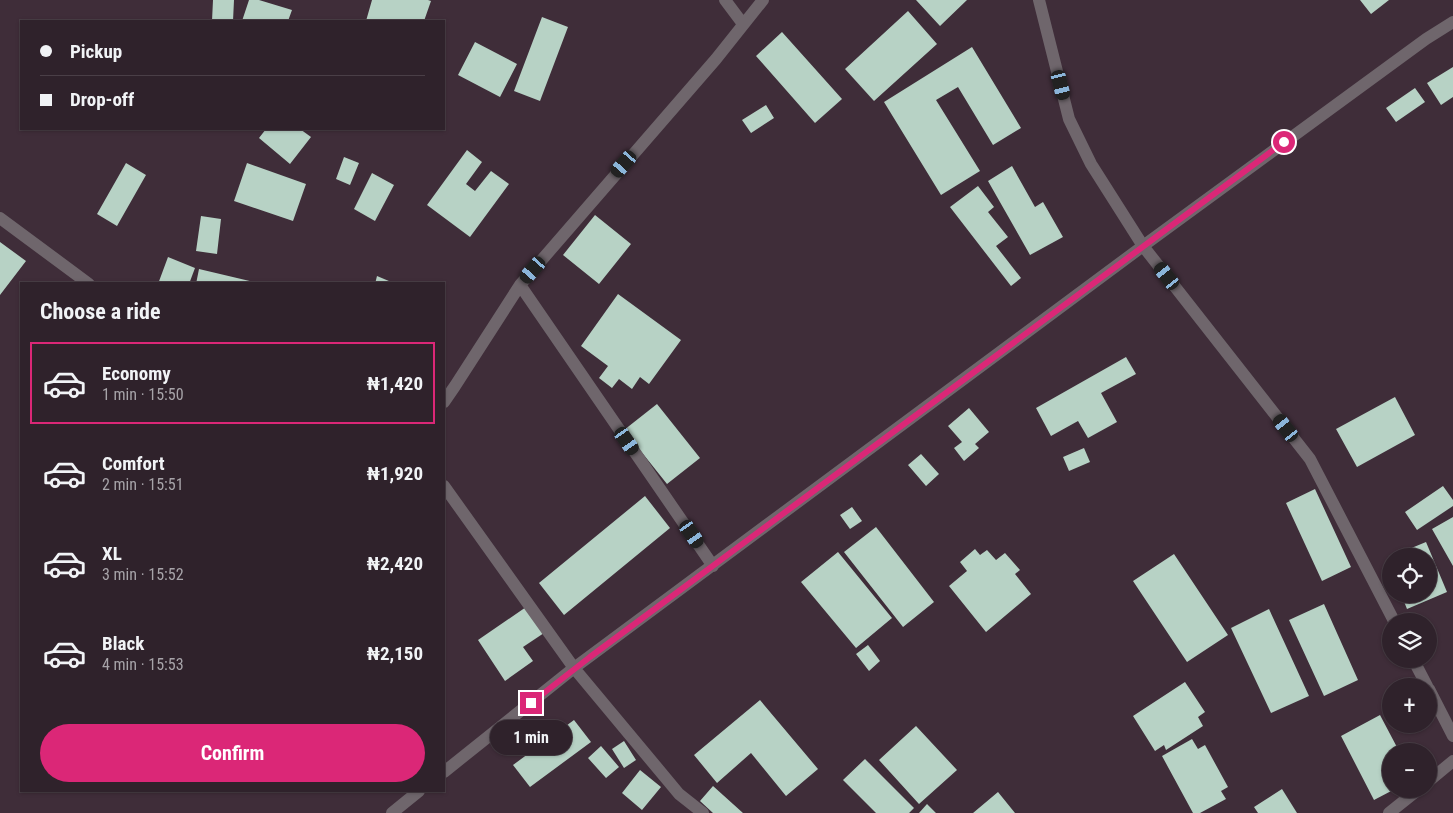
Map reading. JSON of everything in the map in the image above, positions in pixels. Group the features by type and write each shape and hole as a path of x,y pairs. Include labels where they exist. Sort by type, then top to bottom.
{"street":[{"path":"725,0 743,24"},
{"path":"445,401 520,285 709,66 763,0"},
{"path":"1039,0 1069,119 1091,164 1143,246 1310,459 1390,613"},
{"path":"445,771 574,668 1143,246 1426,39 1453,22"},
{"path":"0,218 86,282"},
{"path":"520,285 714,566"},
{"path":"445,487 574,668 679,794 703,813"},
{"path":"1437,705 1453,736"},
{"path":"1437,774 1453,761"},
{"path":"392,813 419,792"},
{"path":"1389,813 1408,798"}],"building":[{"path":"213,0 234,0 233,20 212,20"},
{"path":"249,0 259,0 292,10 288,20 242,20"},
{"path":"372,0 431,1 424,20 366,20"},
{"path":"916,0 967,0 940,26"},
{"path":"1360,0 1389,0 1371,14"},
{"path":"908,11 937,44 874,101 845,69"},
{"path":"542,17 568,27 540,101 514,91"},
{"path":"782,32 842,99 815,123 756,56"},
{"path":"475,42 517,64 500,97 458,75"},
{"path":"972,47 1021,128 993,145 958,87 936,100 980,171 941,195 884,102"},
{"path":"1453,67 1453,97 1441,105 1427,83"},
{"path":"1415,88 1425,102 1396,122 1386,108"},
{"path":"766,105 774,118 751,133 742,120"},
{"path":"265,130 301,130 311,137 290,164 259,138"},
{"path":"467,150 482,162 466,184 475,191 491,171 509,184 470,237 427,205"},
{"path":"344,157 359,163 350,185 336,179"},
{"path":"126,163 146,175 117,226 97,214"},
{"path":"247,163 306,184 293,221 234,201"},
{"path":"1012,166 1035,207 1043,202 1063,237 1030,255 988,181"},
{"path":"372,173 394,185 375,221 354,209"},
{"path":"978,186 994,207 988,212 1008,237 996,246 1021,278 1011,286 950,207"},
{"path":"595,215 631,244 599,284 563,255"},
{"path":"201,216 221,219 217,254 196,251"},
{"path":"0,242 26,261 0,295"},
{"path":"168,257 195,268 190,282 159,282"},
{"path":"199,269 254,282 196,282"},
{"path":"377,276 391,282 376,282"},
{"path":"618,294 681,340 649,384 640,377 632,389 619,379 612,388 599,378 608,366 581,346"},
{"path":"1126,357 1136,374 1101,393 1117,422 1088,438 1078,421 1051,436 1036,408"},
{"path":"1395,397 1415,435 1357,467 1336,429"},
{"path":"657,404 700,458 667,484 624,430"},
{"path":"969,408 989,432 975,444 979,448 964,461 954,448 962,442 948,426"},
{"path":"1084,448 1090,462 1069,471 1063,457"},
{"path":"921,454 939,474 926,486 908,465"},
{"path":"1443,486 1453,500 1453,506 1417,530 1405,512"},
{"path":"1315,489 1351,567 1322,581 1286,503"},
{"path":"645,496 670,528 564,615 539,583"},
{"path":"852,507 862,521 850,529 840,515"},
{"path":"1453,517 1453,566 1432,529"},
{"path":"876,527 934,602 903,627 844,552"},
{"path":"1426,542 1429,548 1411,548"},
{"path":"975,549 980,555 987,550 996,560 1005,553 1020,570 1015,574 1031,594 986,632 949,586 967,571 960,562"},
{"path":"838,552 892,618 856,648 801,582"},
{"path":"1174,554 1228,635 1187,662 1133,581"},
{"path":"1437,568 1447,592 1437,596"},
{"path":"1405,603 1421,603 1407,609"},
{"path":"1324,604 1358,680 1324,696 1289,620"},
{"path":"529,605 547,631 523,647 533,661 505,681 478,640"},
{"path":"1269,609 1309,696 1271,713 1231,628"},
{"path":"868,645 880,661 869,671 856,654"},
{"path":"1185,682 1205,712 1198,717 1203,726 1166,750 1164,745 1155,751 1133,716"},
{"path":"760,700 818,769 786,796 751,753 717,783 694,755"},
{"path":"1380,715 1382,719 1382,733 1390,733 1395,743 1382,743 1382,796 1374,800 1341,736"},
{"path":"574,720 591,742 530,787 513,765"},
{"path":"916,726 957,770 919,804 879,760"},
{"path":"1192,739 1198,749 1205,745 1228,787 1221,791 1226,799 1200,813 1193,813 1162,756"},
{"path":"624,741 636,760 624,768 612,749"},
{"path":"601,746 619,767 606,778 588,758"},
{"path":"865,759 914,808 909,813 876,813 843,780"},
{"path":"640,770 661,787 642,810 622,793"},
{"path":"713,786 743,813 713,813 700,801"},
{"path":"1282,789 1297,813 1258,813 1254,807"},
{"path":"998,792 1015,813 973,813"},
{"path":"927,804 936,813 919,813"}],"route":[{"path":"531,703 574,668 1284,142"}]}
